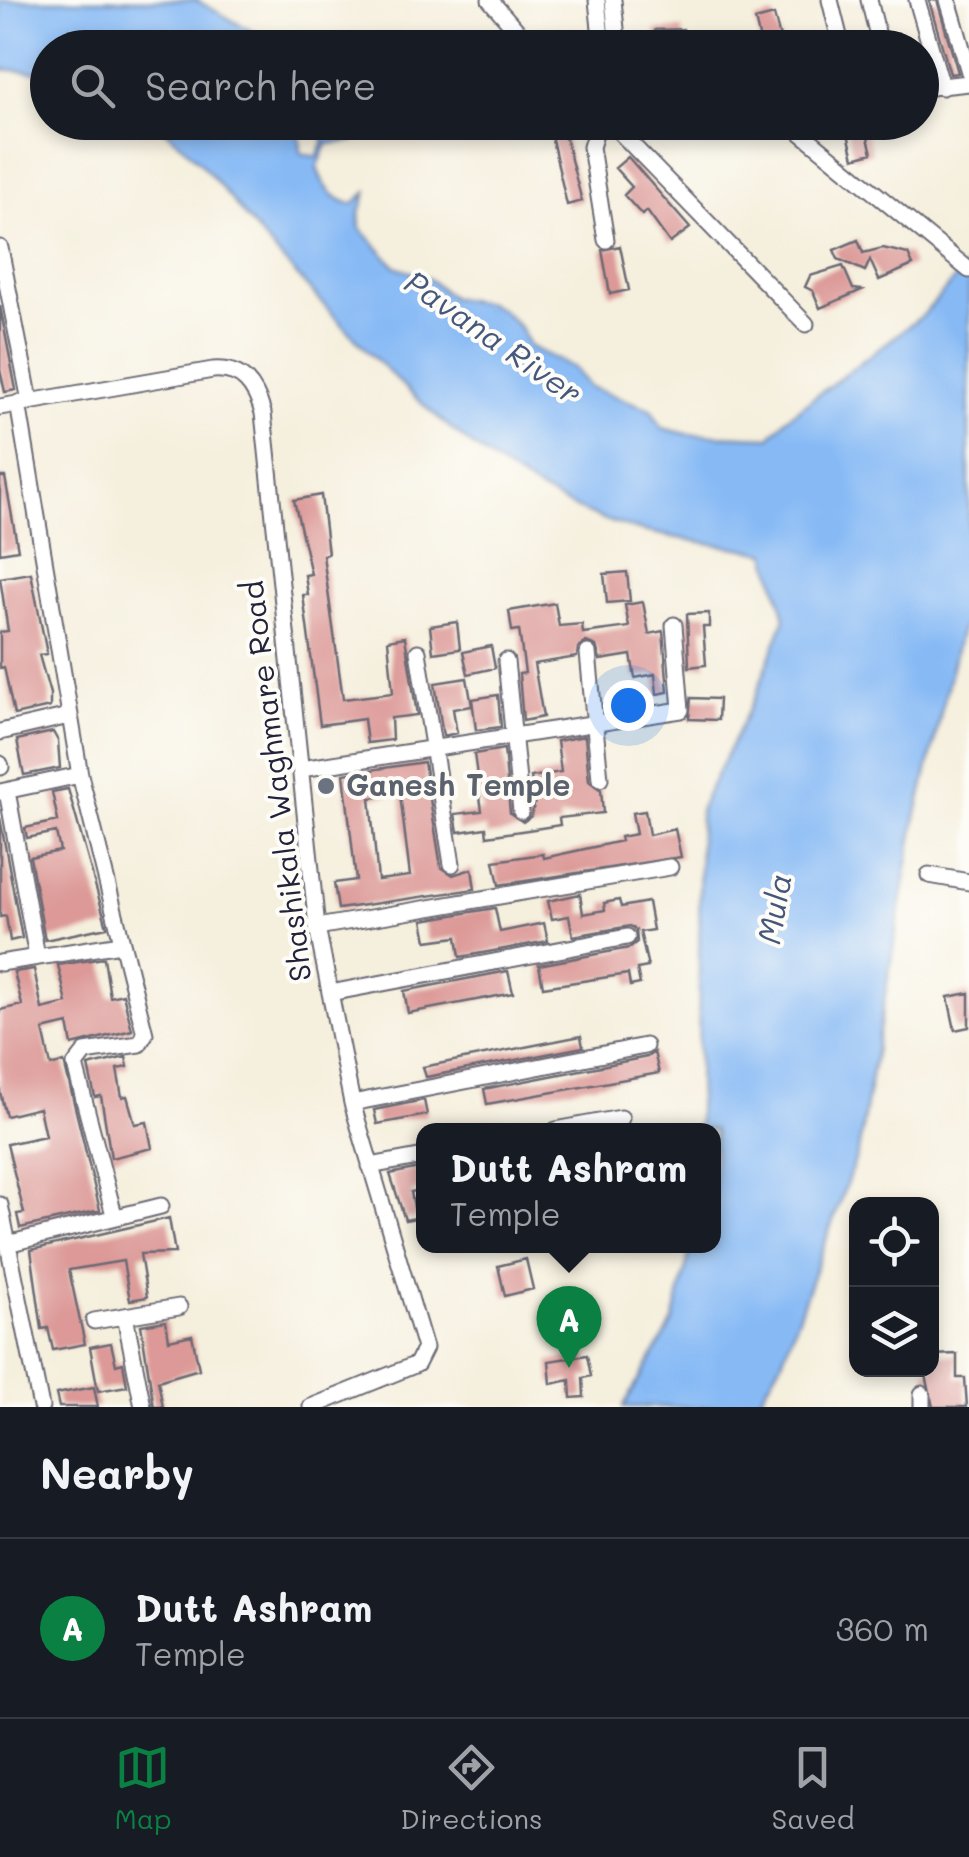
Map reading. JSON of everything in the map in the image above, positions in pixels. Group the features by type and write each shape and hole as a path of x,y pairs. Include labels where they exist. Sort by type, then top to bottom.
{"street":[{"path":"490,0 516,30"},
{"path":"597,0 600,30"},
{"path":"614,0 616,30"},
{"path":"830,0 838,30"},
{"path":"869,0 877,30"},
{"path":"917,0 926,30"},
{"path":"948,0 969,72"},
{"path":"939,77 942,87"},
{"path":"939,87 969,83"},
{"path":"593,140 591,147 606,240"},
{"path":"627,140 806,324"},
{"path":"810,140 969,270"},
{"path":"0,248 69,716 144,1038 138,1044 86,1052 75,1065 114,1215"},
{"name":"Shashikala Waghmare Road","path":"0,407 228,369 248,380 263,414 317,927 352,1102 422,1336 423,1358 311,1407"},
{"path":"301,769 681,710 674,626"},
{"path":"418,652 452,864"},
{"path":"588,654 600,780"},
{"path":"506,661 521,811"},
{"path":"0,732 69,716"},
{"path":"37,957 4,791 80,775"},
{"path":"317,927 670,867"},
{"path":"928,875 969,882"},
{"path":"330,993 627,937"},
{"path":"0,963 121,944"},
{"path":"352,1102 645,1046"},
{"path":"594,1123 621,1118"},
{"path":"370,1166 416,1157"},
{"path":"0,1205 41,1407"},
{"path":"8,1244 162,1206"},
{"path":"94,1321 179,1306"},
{"path":"125,1316 143,1407"}],"water":[{"path":"0,0 196,0 250,30 30,30 30,72 0,69"},
{"path":"176,140 300,140 301,153 317,157 323,140 353,140 327,144 317,168 326,187 340,199 353,204 367,192 359,215 360,228 395,266 429,279 452,298 487,303 502,310 521,329 529,346 574,368 589,387 651,409 662,428 687,434 770,437 787,418 922,316 969,263 969,614 960,633 915,822 858,1152 782,1361 755,1407 623,1407 673,1322 689,1253 721,1253 721,1123 698,1123 700,808 756,695 785,618 767,553 624,526 572,507 478,450 435,415 354,337"}],"building":[{"path":"929,0 937,0 958,73 950,74"},
{"path":"774,15 778,30 758,30 755,20"},
{"path":"552,140 566,140 582,201 567,205"},
{"path":"850,140 869,140 872,153 854,158"},
{"path":"628,157 690,228 670,243 647,211 642,215 624,195 632,187 615,168"},
{"path":"858,240 863,253 883,248 908,254 913,265 879,280 870,260 865,271 838,259 834,250"},
{"path":"620,246 629,290 610,294 602,250"},
{"path":"843,266 853,289 862,290 820,308 813,291 805,287 810,276"},
{"path":"0,306 16,390 5,392 0,370"},
{"path":"0,477 5,477 18,550 0,553"},
{"path":"321,495 328,554 323,555 343,699 393,693 388,640 405,637 417,715 391,718 392,740 367,743 364,719 320,725 303,595 308,595 305,575 311,574 294,500"},
{"path":"627,572 630,601 607,603 604,574"},
{"path":"31,573 47,654 39,655 50,707 14,715 4,667 0,668 0,632 8,631 0,578"},
{"path":"643,602 649,634 663,631 668,692 657,694 655,674 635,678 631,655 600,660 596,646 586,642 578,648 577,657 534,664 543,717 523,721 519,674 525,673 519,630 512,631 509,611 555,603 559,626 582,624 583,633 629,627 625,605"},
{"path":"709,613 709,627 703,627 706,665 689,667 687,614"},
{"path":"457,622 460,649 433,653 430,626"},
{"path":"491,646 495,668 468,674 463,652"},
{"path":"467,678 472,706 453,709 457,733 443,736 435,683"},
{"path":"498,695 501,727 476,730 472,699"},
{"path":"691,698 719,699 718,720 689,719"},
{"path":"53,732 58,741 60,768 24,775 17,740"},
{"path":"585,736 589,781 601,790 603,813 559,818 560,825 487,836 486,828 458,832 455,814 482,811 474,754 504,749 510,813 523,822 531,816 535,802 531,777 561,772 557,741"},
{"path":"424,762 441,867 453,875 472,869 475,889 338,909 334,883 356,880 344,774","holes":["400,794 410,876 378,880 370,798"]},
{"path":"68,789 107,927 45,940 30,857 60,851 56,832 27,838 25,828 58,821 52,792"},
{"path":"645,811 649,835 675,829 681,857 499,885 494,861 543,854 544,858 621,841 620,837 636,834 632,813"},
{"path":"0,818 22,938 10,941 6,916 0,917"},
{"path":"580,894 583,914 605,910 604,903 619,900 621,907 648,902 653,930 640,932 648,967 637,969 640,984 630,986 628,974 543,987 539,965 629,948 637,942 636,930 630,926 573,936 569,916 552,919 548,901"},
{"path":"495,908 500,932 544,923 548,941 460,957 457,937 427,941 423,920"},
{"path":"104,958 110,997 123,994 132,1030 72,1045 68,1024 43,1030 51,1066 64,1062 100,1210 20,1228 17,1214 24,1213 7,1144 45,1136 39,1108 6,1116 0,1092 0,1010 22,1005 14,972 34,969 42,1009 67,1003 58,965"},
{"path":"508,971 513,993 408,1013 404,991"},
{"path":"969,993 969,1027 955,1030 948,997"},
{"path":"581,1036 583,1047 426,1077 423,1067"},
{"path":"654,1052 659,1073 487,1104 484,1089 647,1057"},
{"path":"126,1057 128,1067 117,1069 122,1097 127,1096 135,1124 147,1122 152,1148 111,1158 101,1096 95,1097 88,1066"},
{"path":"424,1100 427,1115 377,1124 374,1110"},
{"path":"416,1169 416,1191 411,1192 416,1218 405,1220 390,1174"},
{"path":"169,1218 175,1253 140,1254 147,1297 130,1300 123,1261 69,1270 85,1344 53,1350 48,1328 42,1329 31,1250"},
{"path":"526,1259 533,1289 505,1296 498,1266"},
{"path":"166,1321 169,1340 192,1335 199,1369 158,1381 163,1407 154,1407 141,1325"},
{"path":"111,1343 116,1365 123,1363 127,1386 98,1391 90,1347"},
{"path":"957,1354 957,1378 965,1378 967,1407 933,1407 927,1377 939,1377 939,1355"},
{"path":"587,1355 591,1376 583,1378 584,1397 571,1398 570,1380 551,1384 549,1361"},
{"path":"94,1387 98,1407 59,1407 56,1394"}],"place":[{"name":"Ganesh Temple","path":"326,786"},
{"name":"Dutt Ashram","path":"569,1368"}],"water label":[{"name":"Pavana River","path":"493,338"},
{"name":"Mula","path":"775,909"}]}
